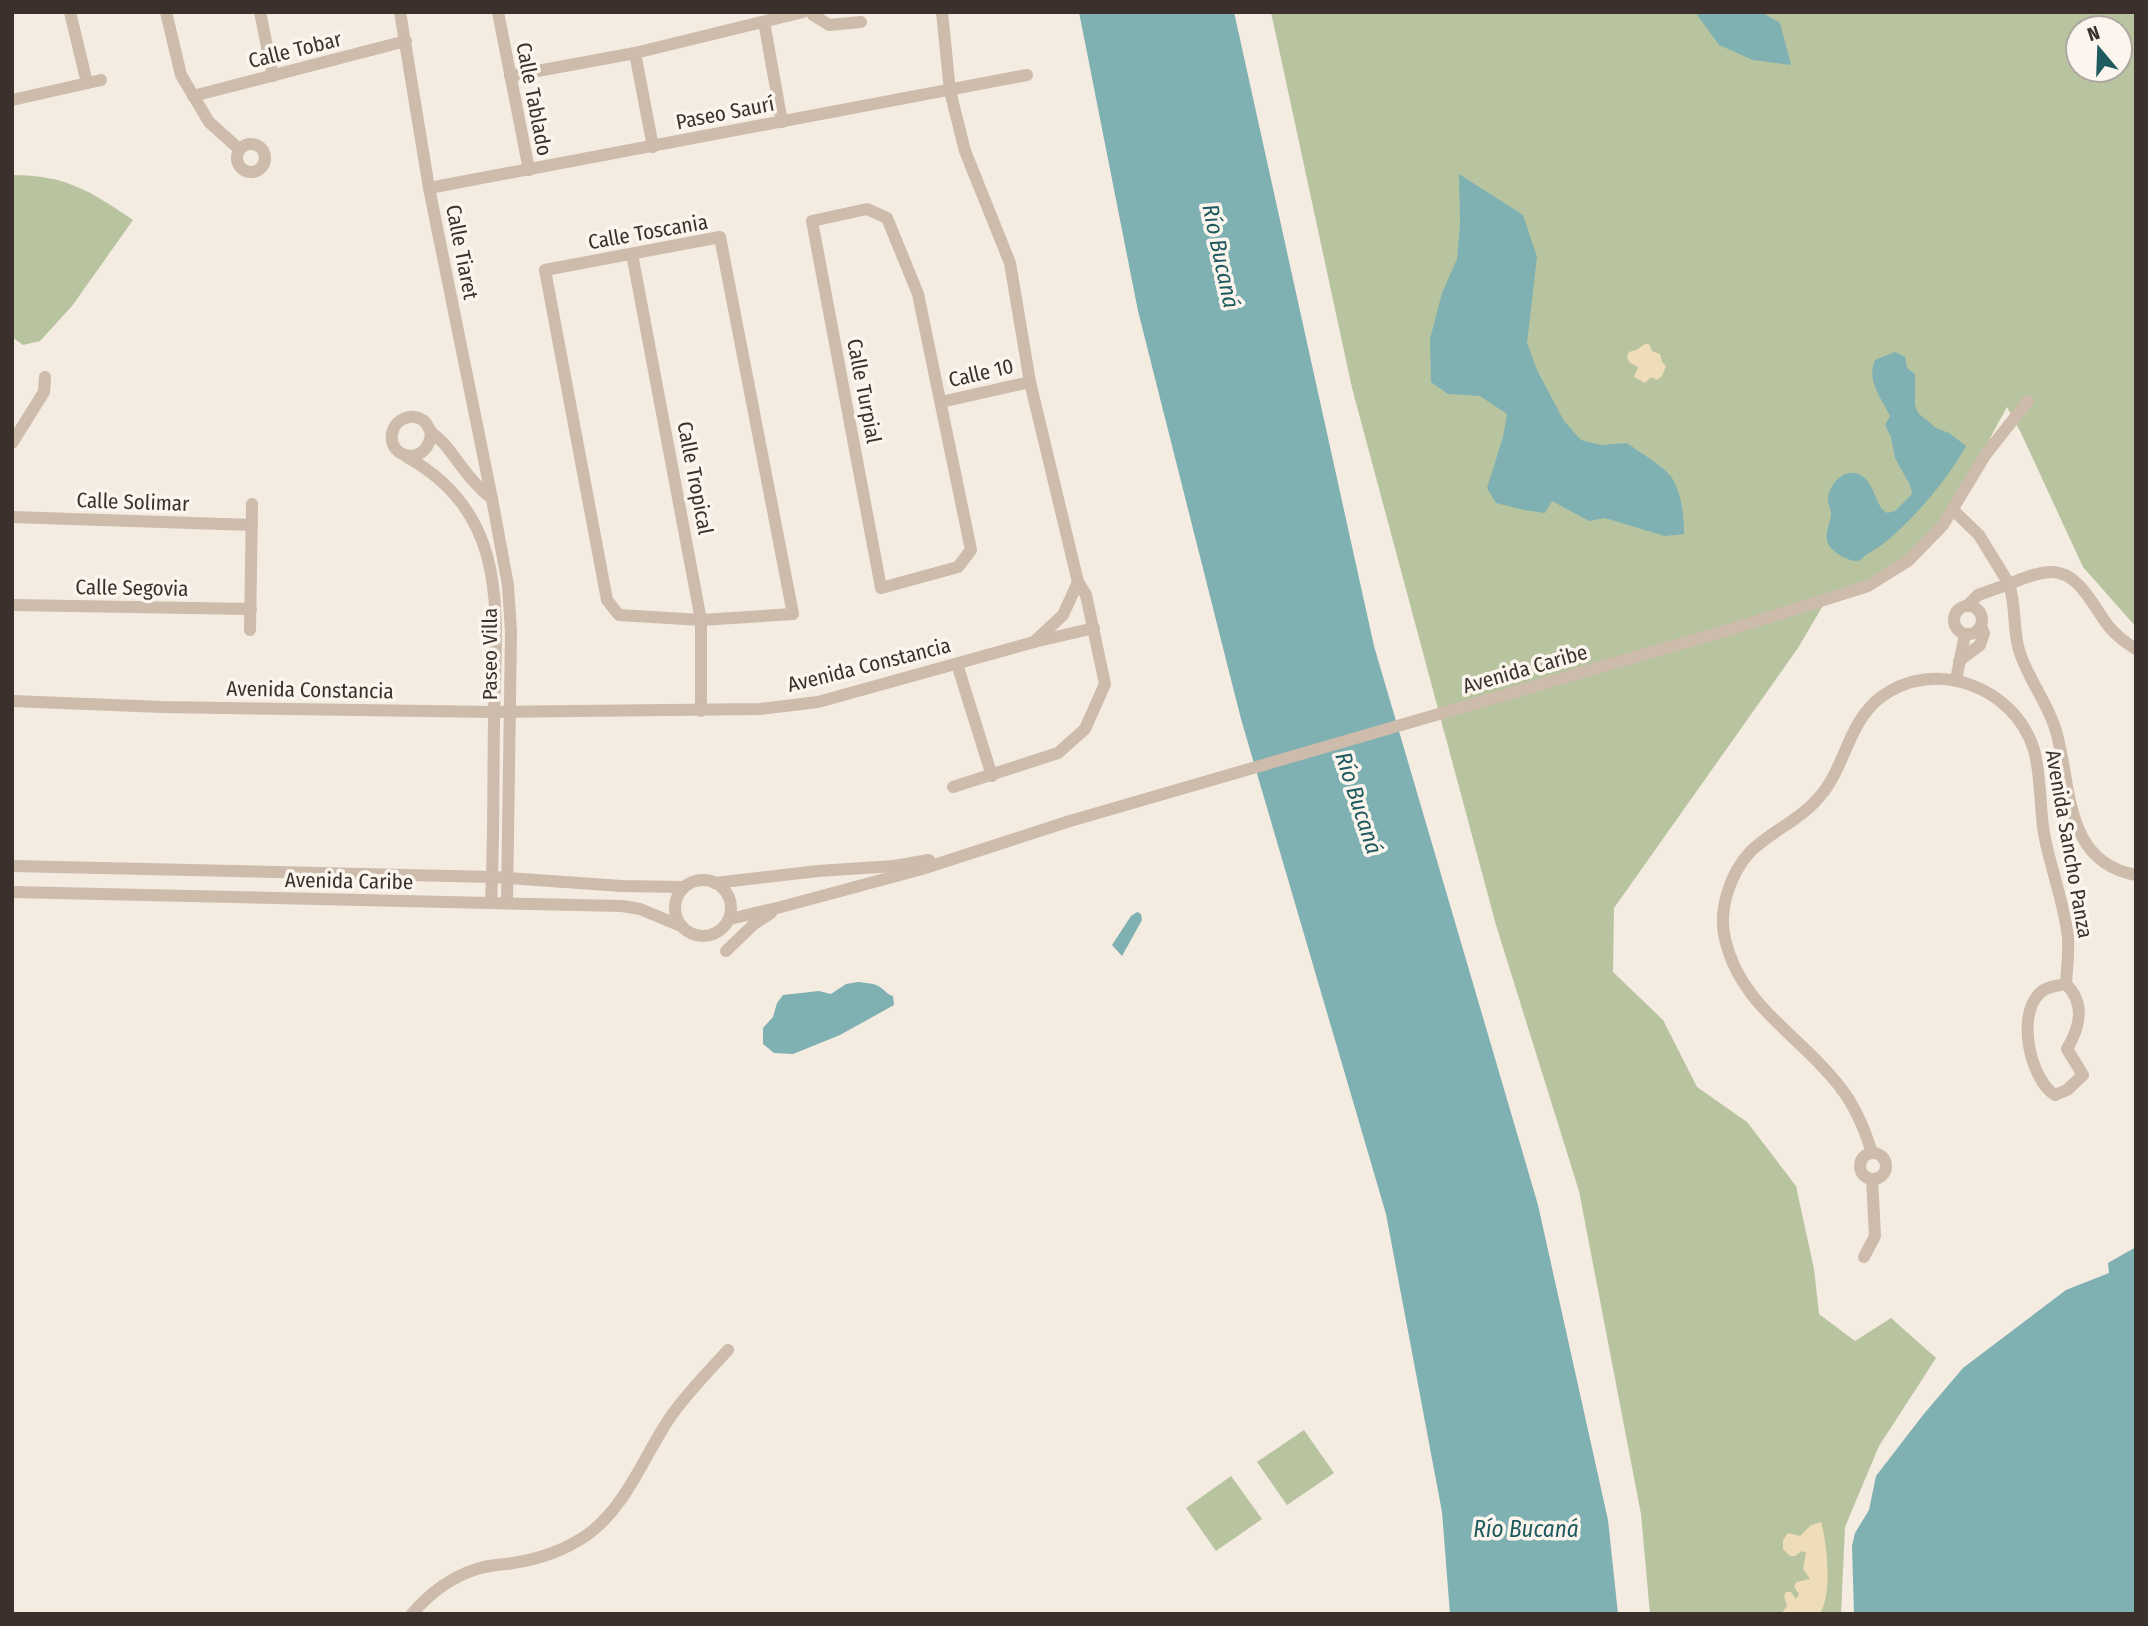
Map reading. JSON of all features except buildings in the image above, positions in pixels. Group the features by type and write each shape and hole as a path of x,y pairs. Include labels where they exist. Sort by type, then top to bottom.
{"street":[{"path":"70,12 87,83"},
{"path":"166,12 181,75 209,122 239,149"},
{"path":"260,12 273,76"},
{"name":"Calle Tiaret","path":"400,12 429,188 492,499"},
{"name":"Calle Tablado","path":"498,12 529,170"},
{"path":"510,76 590,63 803,12"},
{"path":"812,12 829,25 861,22"},
{"path":"942,12 950,91 965,151 1010,263 1030,382 1078,582 1086,594 1105,684 1085,729 1058,753 953,787"},
{"path":"764,22 782,122"},
{"name":"Calle Tobar","path":"193,96 406,41"},
{"path":"635,53 653,148"},
{"name":"Paseo Saurí","path":"429,188 653,148 1027,75"},
{"path":"12,100 101,80"},
{"name":"Calle Turpial","path":"867,209 887,218 918,294 941,402 971,551 958,567 881,588 811,221 867,209"},
{"name":"Calle Toscania","path":"720,237 793,614 701,620 619,615 607,600 545,270 720,237"},
{"name":"Calle Tropical","path":"632,254 701,620 701,711"},
{"path":"12,443 44,392 45,377"},
{"name":"Calle 10","path":"941,402 1030,382"},
{"name":"Avenida Caribe","path":"730,919 922,869 1166,793 1732,629 1868,586 1908,561 1943,524 1986,454 2028,401"},
{"path":"431,431 431,442 425,451 416,456 406,456 397,451 391,441 397,422 406,417 417,417 426,422 476,486 492,499"},
{"path":"457,462 477,454 481,446"},
{"name":"Paseo Villa","path":"406,456 432,470 472,517 492,572 498,638 491,902"},
{"name":"Paseo Villa","path":"492,499 508,585 511,632 507,903"},
{"path":"250,629 252,503"},
{"path":"1952,509 1979,535 2009,584 2015,609 2018,649 2053,722 2061,749 2068,796 2078,828 2088,847 2101,860 2113,868 2136,875"},
{"name":"Calle Solimar","path":"12,517 252,525"},
{"path":"1966,606 1979,611 1982,619 1980,627 1974,633 1965,634 1957,628 1954,619 1958,610 1978,595 2032,575 2052,572 2063,574 2079,586 2114,632 2136,649"},
{"path":"1034,642 1063,615 1078,582"},
{"name":"Calle Segovia","path":"12,605 251,609"},
{"path":"1959,661 1982,641 1984,633 1980,627"},
{"name":"Avenida Constancia","path":"12,701 162,707 494,712 760,709 818,702 1094,628"},
{"path":"1956,680 1965,634"},
{"path":"957,664 992,776"},
{"name":"Avenida Sancho Panza","path":"1872,1153 1865,1132 1840,1087 1803,1046 1766,1013 1748,990 1725,940 1724,908 1735,875 1752,851 1806,811 1821,795 1837,769 1853,731 1870,706 1894,688 1907,683 1956,680 1987,692 2010,708 2025,729 2034,751 2043,829 2067,932 2066,984 2076,996 2080,1018 2067,1049 2082,1075 2067,1090 2055,1095 2048,1089 2032,1061 2028,1047 2028,1031 2032,1008 2040,992 2066,984"},
{"name":"Avenida Caribe","path":"715,883 954,858"},
{"name":"Avenida Caribe","path":"12,866 508,877 621,886 684,887"},
{"path":"699,880 715,883 722,887 731,902 730,919 718,932 710,936 692,934 681,926 675,910 676,902 684,887 699,880"},
{"name":"Avenida Caribe","path":"12,892 622,906 640,909 681,926"},
{"path":"726,951 754,924 780,908"},
{"path":"1872,1153 1883,1158 1886,1166 1883,1174 1872,1179 1864,1175 1860,1164 1864,1156 1872,1153"},
{"path":"1864,1257 1875,1236 1872,1179"},
{"path":"412,1614 441,1586 459,1576 479,1568 528,1561 554,1553 602,1523 615,1509 670,1417 728,1350"}],"green space":[{"path":"1271,12 2136,12 2136,627 2083,567 2007,407 1961,491 1918,548 1884,573 1831,592 1798,648 1614,908 1613,972 1663,1020 1697,1087 1747,1122 1796,1186 1814,1269 1819,1314 1855,1341 1891,1318 1936,1358 1879,1446 1845,1527 1841,1614 1650,1614 1641,1514 1579,1191 1496,925 1352,388"},
{"path":"12,175 48,178 77,187 133,220 72,306 40,341 23,345 12,337"},
{"path":"1304,1430 1334,1473 1287,1505 1257,1462"},
{"path":"1231,1476 1262,1519 1216,1551 1186,1508"}],"sand":[{"path":"1649,344 1652,351 1660,354 1666,366 1662,376 1657,380 1651,377 1645,383 1634,377 1638,367 1629,362 1627,357 1629,352"},
{"path":"1821,1522 1828,1570 1823,1606 1819,1614 1781,1614 1787,1606 1784,1596 1786,1592 1791,1592 1796,1599 1799,1594 1794,1587 1796,1582 1810,1579 1803,1569 1806,1553 1802,1551 1790,1556 1783,1549 1783,1540 1788,1533 1800,1536 1811,1525"}],"water":[{"name":"Río Bucaná","path":"1079,12 1234,12 1374,646 1538,1205 1608,1520 1618,1614 1450,1614 1442,1512 1386,1214 1241,719 1138,311"},
{"path":"1695,12 1761,12 1780,23 1791,65 1753,60 1719,45"},
{"path":"1459,174 1523,215 1537,257 1527,343 1537,370 1564,421 1581,440 1601,445 1627,443 1668,473 1680,498 1684,534 1665,536 1605,518 1589,521 1552,501 1545,513 1496,503 1487,488 1503,437 1507,414 1480,396 1448,394 1431,382 1430,339 1442,293 1457,259 1460,223"},
{"path":"1895,352 1905,357 1907,368 1915,374 1915,405 1918,413 1936,428 1949,433 1966,446 1941,484 1909,520 1885,542 1854,561 1838,554 1827,541 1831,515 1829,495 1836,480 1850,473 1862,476 1887,513 1895,511 1912,494 1895,458 1891,437 1885,425 1890,416 1872,375 1875,360"},
{"path":"1137,912 1141,914 1142,920 1122,956 1112,945 1131,916"},
{"path":"858,982 880,987 893,996 894,1005 840,1035 793,1054 774,1053 763,1044 763,1028 773,1017 777,1003 783,995 819,991 831,994 846,984"},
{"path":"2136,1247 2136,1614 1854,1614 1852,1546 1855,1533 1869,1510 1876,1476 1963,1368 2066,1290 2109,1273 2108,1263"}]}
